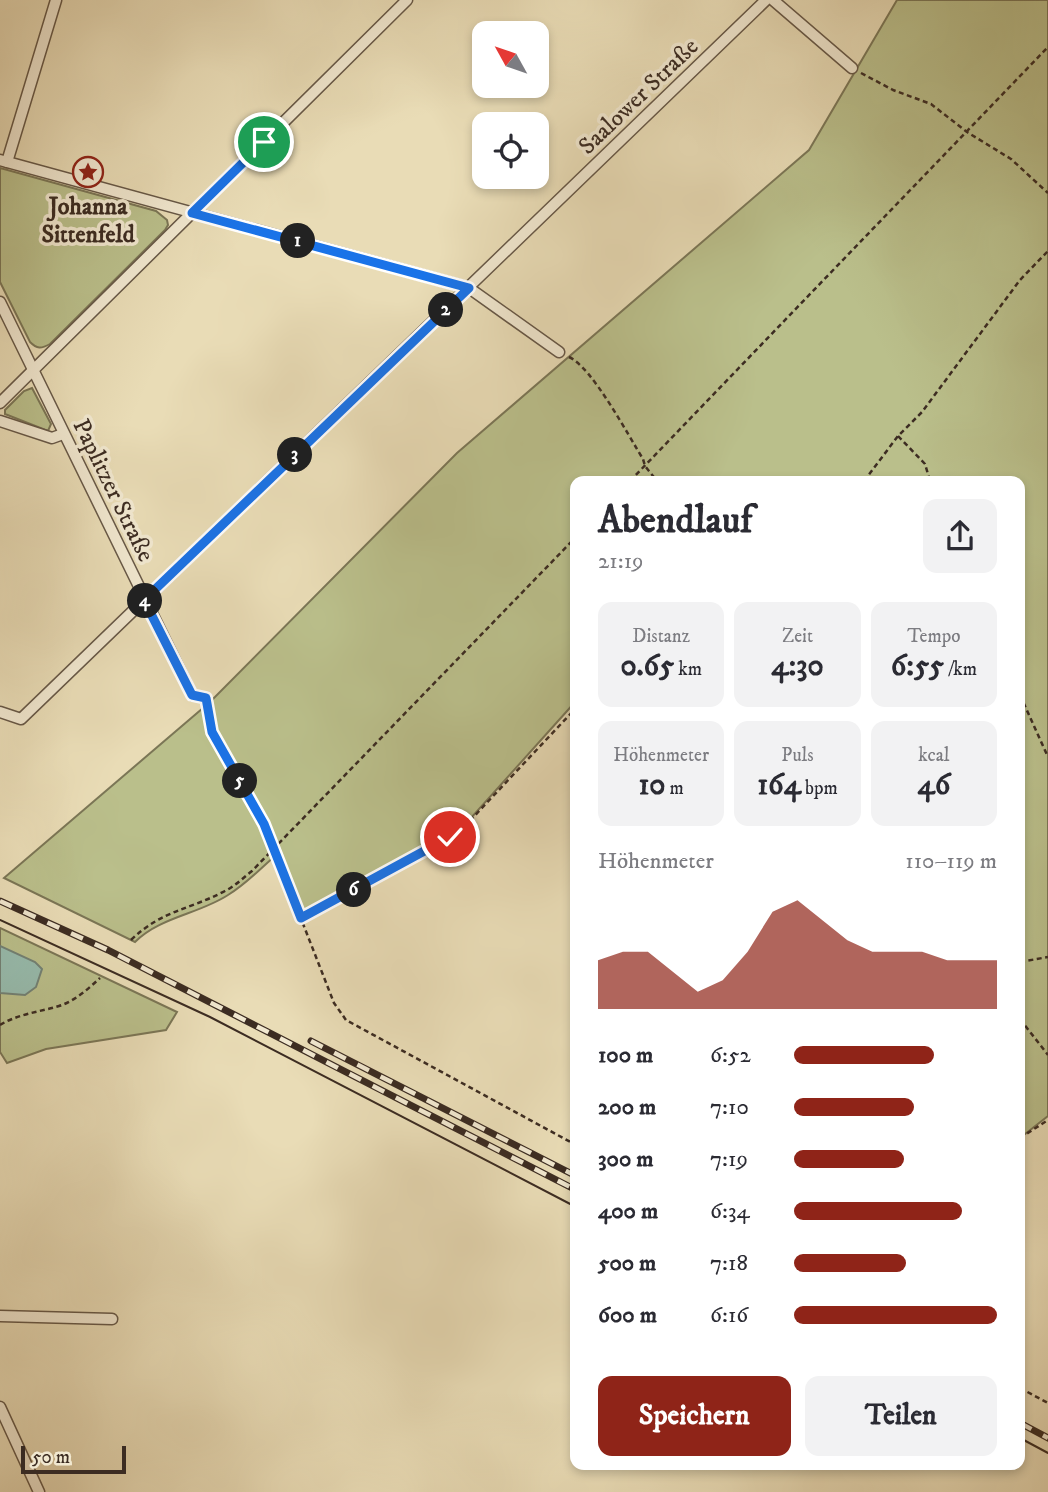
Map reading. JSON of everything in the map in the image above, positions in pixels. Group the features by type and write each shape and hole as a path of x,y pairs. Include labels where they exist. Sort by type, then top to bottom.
{"street":[{"path":"56,0 4,161 469,288 559,352"},
{"path":"0,403 407,0"},
{"name":"Saalower Straße","path":"0,712 21,719 766,0"},
{"path":"773,0 852,68"},
{"name":"Paplitzer Straße","path":"0,302 192,695"},
{"path":"0,421 52,438 63,434"},
{"path":"0,1316 112,1319"},
{"path":"0,1407 39,1492"}],"path":[{"path":"635,476 1048,47"},
{"path":"852,68 893,90 931,104 967,132 1011,159 1048,193"},
{"path":"868,476 898,436 922,412 1020,280 1048,251"},
{"path":"559,352 576,360 596,384 653,476"},
{"path":"898,436 925,464 929,476"},
{"path":"131,940 165,914 228,890 252,871 570,543"},
{"path":"192,695 206,698 212,732 264,824 334,1003 346,1020 570,1142"},
{"path":"1025,706 1048,757"},
{"path":"301,918 430,850 464,827 570,714"},
{"path":"1025,961 1048,957"},
{"path":"0,1025 27,1014 61,1006 100,978"},
{"path":"1025,1025 1048,1055"},
{"path":"1025,1135 1048,1120"},
{"path":"1025,1391 1048,1403"}],"green space":[{"path":"897,0 1048,0 1048,1116 1025,1134 1025,476 570,476 570,708 462,828 301,915 275,856 228,895 156,927 135,942 4,878 210,702 457,453 809,150"},
{"path":"0,168 156,211 167,220 165,230 50,344 42,347 30,342 0,282"},
{"path":"32,388 51,424 48,431 5,414 5,410 24,391"},
{"path":"0,928 177,1012 166,1030 46,1049 7,1063 0,1052"}],"shaded area":[{"path":"0,946 35,962 42,969 36,987 25,995 0,993"}],"tram line":[{"path":"0,920 210,1017 570,1204"},
{"path":"1025,1441 1048,1453"}],"railway":[{"path":"0,901 108,950 570,1187"},
{"path":"311,1041 570,1173"},
{"path":"1025,1426 1048,1438"}],"place":[{"name":"Johanna Sittenfeld","path":"88,172"}],"route":[{"path":"264,142 192,213 469,288 144,600 192,695 206,698 212,732 264,824 301,918 450,837"}]}
